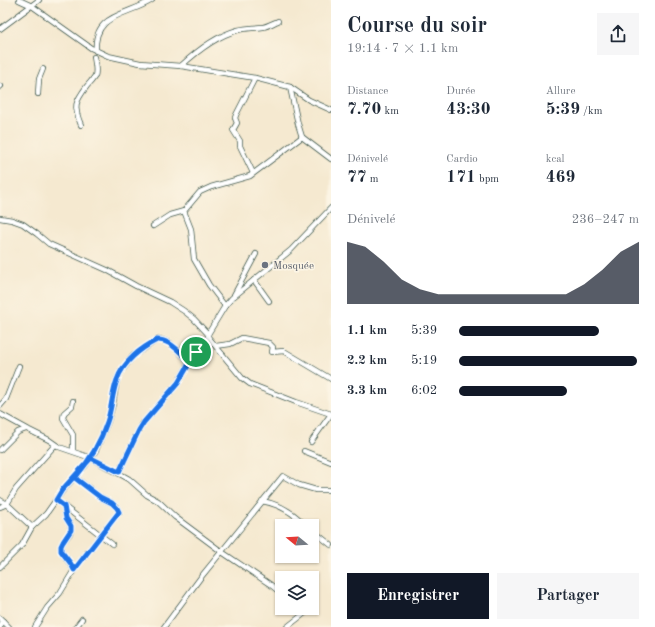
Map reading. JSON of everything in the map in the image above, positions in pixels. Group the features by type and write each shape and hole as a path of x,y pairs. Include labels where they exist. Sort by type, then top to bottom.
{"street":[{"path":"19,0 32,6 96,52 140,63 181,66 255,78 290,87 309,100 331,110"},
{"path":"0,29 39,0"},
{"path":"96,52 97,34 108,20 152,0"},
{"path":"181,66 195,53 208,44 231,32 240,29 264,27 278,22"},
{"path":"81,125 75,110 75,105 95,75 96,70 94,57"},
{"path":"38,94 39,79 43,69"},
{"path":"253,173 240,146 240,141 233,130 237,123 235,118 236,115 255,78"},
{"path":"290,87 302,137 331,158"},
{"path":"153,226 170,215 184,211 200,192 211,187 245,178 302,137"},
{"path":"0,568 22,545 32,527 46,514 62,490 75,478 91,458 96,450 108,421 113,404 117,379 133,356 160,339 170,343 182,355 190,360 208,336 225,306 232,298 291,250 331,208"},
{"path":"184,211 191,229 194,259 209,285 225,306"},
{"path":"0,218 23,224 49,244 107,270 170,302 184,311 194,319 242,378 250,384 289,400 331,414 311,442"},
{"path":"232,298 256,254"},
{"path":"254,280 269,301"},
{"path":"216,346 230,344 242,338 269,343 273,347 272,352 284,351 331,379"},
{"path":"119,472 144,422 178,383 196,352"},
{"path":"0,406 6,399 20,366"},
{"path":"73,401 72,406 64,412 63,418 73,435 73,451"},
{"path":"0,414 49,440 55,445 91,458 119,472 222,552 275,588"},
{"path":"0,450 18,432 26,429"},
{"path":"0,507 7,504 16,489 55,445"},
{"path":"304,452 331,462"},
{"path":"164,627 201,577 283,476 299,485 316,490 331,490"},
{"path":"35,627 74,570 102,535 112,519 119,512 117,508 75,478"},
{"path":"0,500 7,504 32,527"},
{"path":"56,500 112,544"},
{"path":"262,501 282,508 300,519"},
{"path":"64,506 66,518 71,526 71,530 61,546 61,551 74,570"},
{"path":"319,536 331,545"},
{"path":"287,627 302,615"},
{"path":"76,627 82,619"},
{"path":"0,627 1,620"},
{"path":"1,620 9,627"}],"place":[{"name":"Mosquée","path":"265,265"}],"route":[{"path":"196,352 178,383 144,422 119,472 91,458 75,478 62,490 56,500 64,506 66,518 71,526 71,530 61,546 61,551 66,556 74,570 102,535 112,519 119,512 112,503 100,497 75,478 84,466 91,458 105,430 113,404 115,386 120,373 133,356 160,339 170,343 182,355 190,360 196,352"}]}
